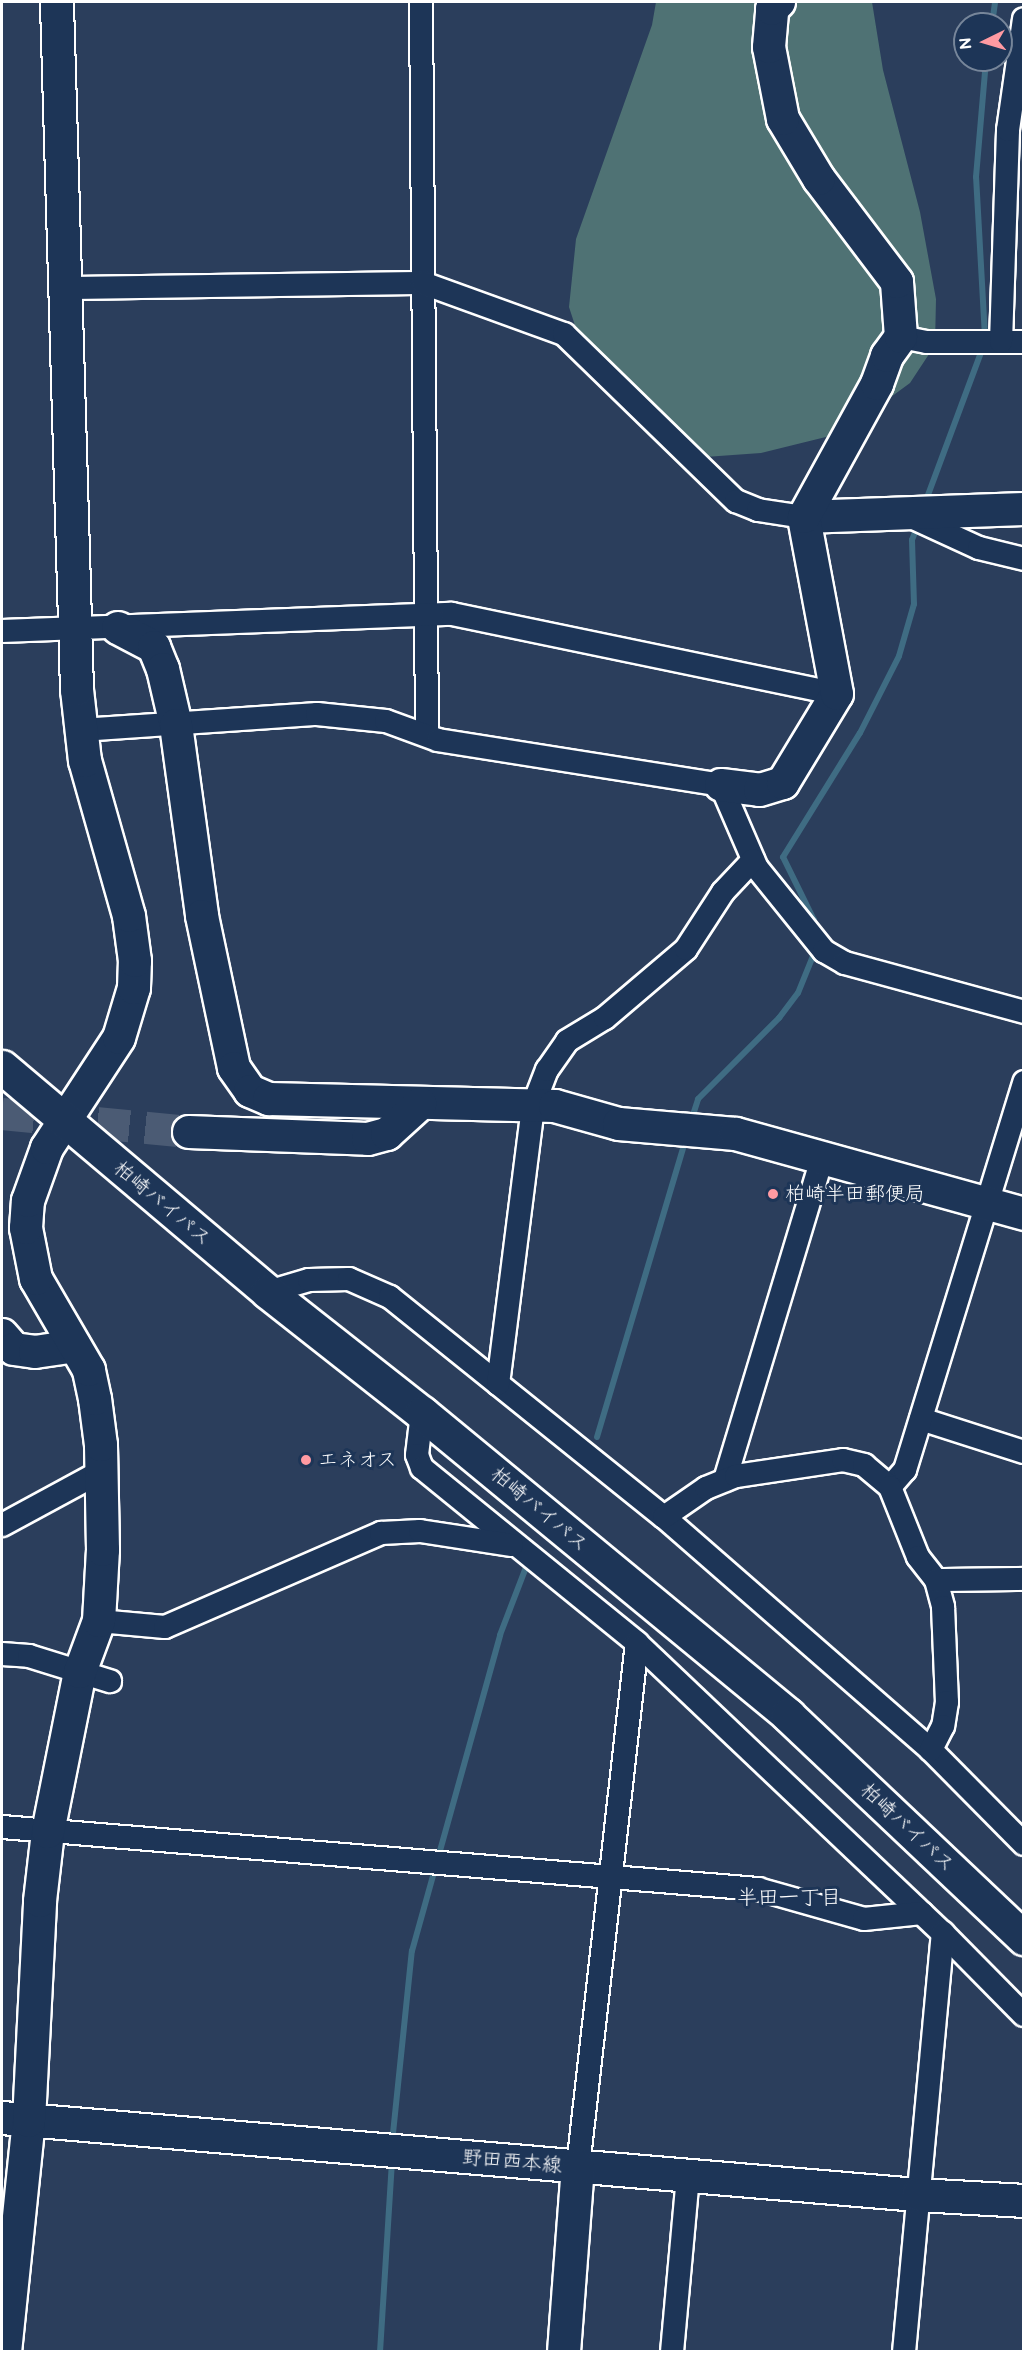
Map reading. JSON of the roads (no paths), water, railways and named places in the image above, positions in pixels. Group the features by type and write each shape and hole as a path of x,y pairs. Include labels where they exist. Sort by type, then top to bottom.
{"highway":[{"name":"柏崎バイパス","path":"2,1067 64,1123 268,1292 422,1413 788,1715 1023,1938"},
{"name":"柏崎バイパス","path":"2,1072 39,1100"}],"street":[{"path":"5,2352 15,2120 48,1832 80,1672 99,1621 102,1471 95,1399 89,1370 36,1279 26,1228 36,1171 64,1123 115,1046 128,1015 134,987 129,916 102,830 81,730 75,629 57,2"},
{"path":"421,2 427,613 426,735"},
{"path":"81,730 316,714 386,721 426,735 721,785 760,790 783,783 837,694 804,517 877,384 887,356 902,337 897,282 819,179 783,119 770,47 772,9 779,2"},
{"path":"902,337 927,342 1012,342 1008,130 1023,19"},
{"path":"66,288 423,284 564,334 736,501 758,510 804,517 1023,509"},
{"path":"906,515 980,548 1023,559"},
{"path":"2,631 400,619 427,613 452,614 837,694"},
{"path":"118,628 154,647 176,724 202,916 234,1068 250,1090 269,1099 555,1107 619,1124 736,1134 823,1156 1023,1214"},
{"path":"721,785 753,860 768,886 824,951 844,963 1023,1012"},
{"path":"498,1384 532,1106 547,1070 567,1041 604,1018 686,950 723,892 753,860"},
{"path":"890,1487 905,1470 1023,1082"},
{"path":"189,1132 368,1139 387,1134 420,1104"},
{"path":"725,1480 823,1156"},
{"path":"268,1292 309,1280 349,1279 390,1298 664,1517 931,1750 1023,1844"},
{"path":"2,1335 14,1349 35,1352 75,1346"},
{"path":"422,1413 417,1455 422,1468 513,1545 637,1643 922,1913 1023,2015"},
{"path":"921,1419 1023,1452"},
{"path":"664,1517 706,1488 725,1480 843,1460 864,1466 890,1487 918,1557 936,1581 948,1650 947,1702 943,1726 931,1750"},
{"path":"2,1525 102,1471"},
{"path":"99,1621 165,1627 381,1533 420,1531 513,1545"},
{"path":"936,1581 1023,1579"},
{"path":"564,2352 578,2168 637,1643"},
{"path":"2,1654 29,1656 110,1681"},
{"path":"2,1827 456,1866 759,1889 864,1919 922,1913"},
{"path":"904,2352 943,1934"},
{"name":"野田西本線","path":"15,2120 578,2168 1023,2201"},
{"path":"672,2352 688,2176"}],"waterway":[{"path":"994,12 995,2"},
{"path":"985,72 976,177 985,337"},
{"path":"925,503 983,347"},
{"path":"814,928 814,920 783,857 860,733 899,656 914,604 912,540 918,524"},
{"path":"691,1121 698,1099 779,1018 798,993 815,951"},
{"path":"597,1437 686,1139"},
{"path":"392,2143 412,1951 500,1635 525,1570"},
{"path":"380,2352 392,2159"}],"tunnel":[{"path":"2,1114 189,1132"}],"place":[{"name":"柏崎半田郵便局","path":"773,1194"},
{"name":"エネオス","path":"306,1460"}],"district":[{"name":"半田一丁目","path":"789,1898"}]}
